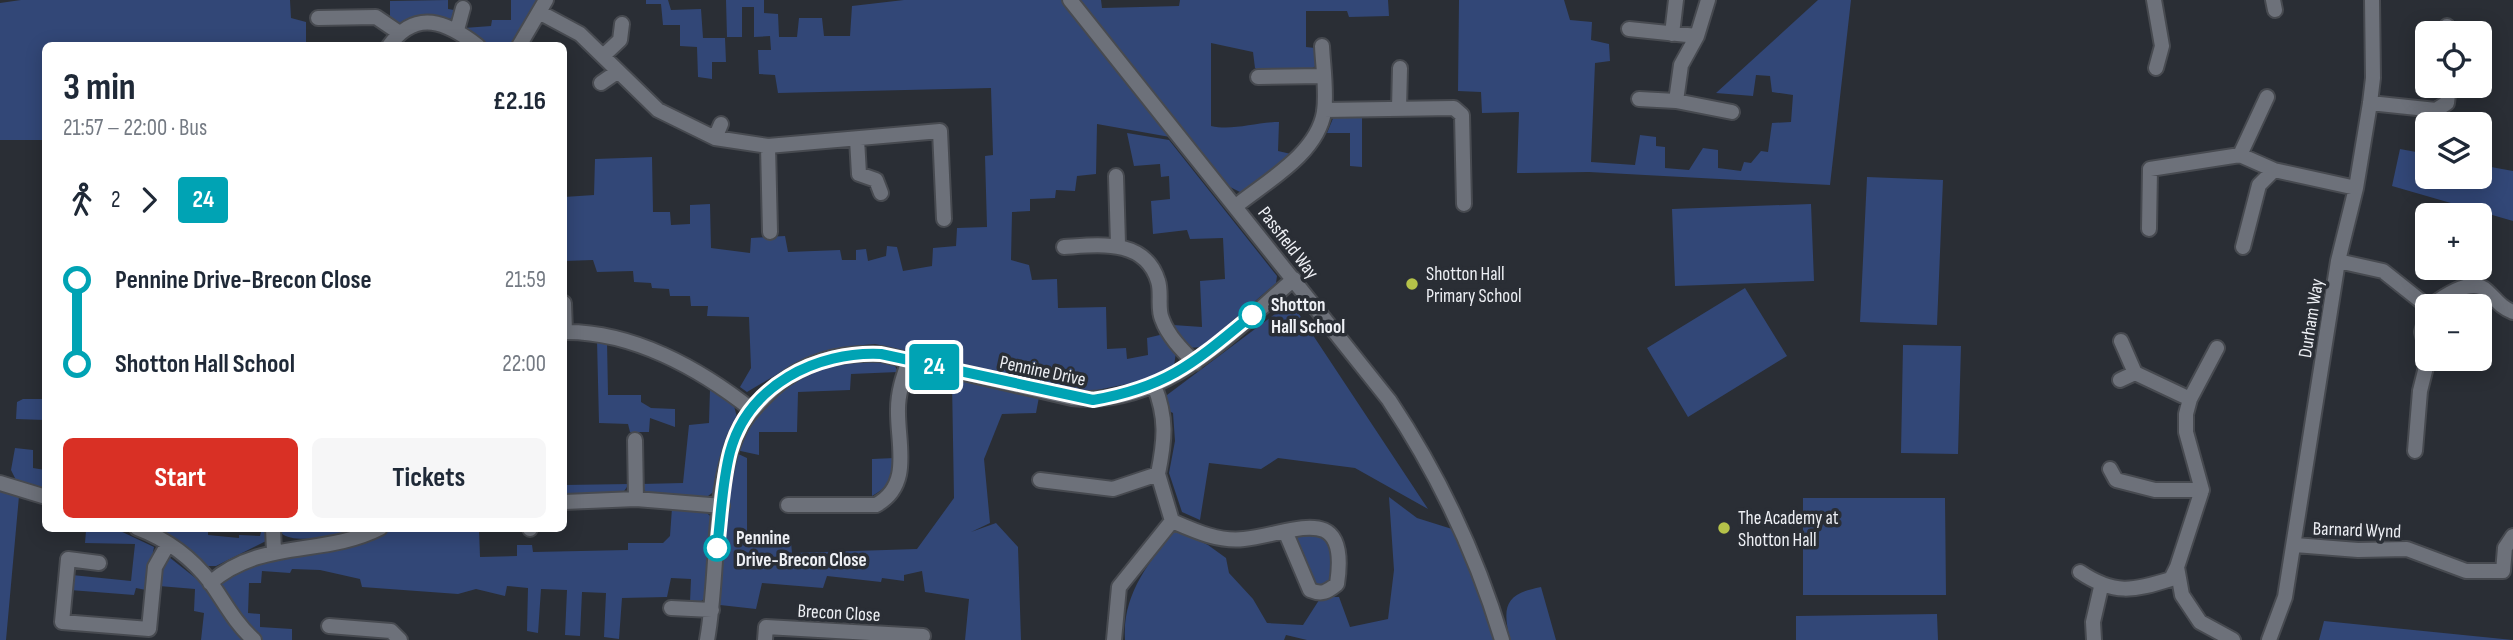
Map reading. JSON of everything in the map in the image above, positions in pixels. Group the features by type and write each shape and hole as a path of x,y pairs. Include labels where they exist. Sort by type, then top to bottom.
{"street":[{"name":"Passfield Way","path":"1070,0 1389,400 1415,439 1465,533 1488,591 1502,640"},
{"path":"1672,34 1676,0"},
{"path":"1676,101 1681,65 1697,36 1708,0"},
{"path":"2154,0 2162,46 2155,68"},
{"name":"Durham Way","path":"2269,640 2285,597 2295,545 2338,261 2356,188 2370,103 2373,78 2372,0"},
{"path":"521,42 542,6 580,34 657,110 708,135 768,146 940,131 944,219"},
{"path":"457,30 463,8"},
{"path":"318,18 376,17 398,32"},
{"path":"392,42 398,32 408,26 430,22 457,30 473,42"},
{"path":"603,56 620,40 622,24"},
{"path":"1629,29 1697,36"},
{"path":"1236,206 1308,147 1318,132 1324,110 1322,46"},
{"path":"1399,109 1400,68"},
{"path":"601,83 617,72"},
{"path":"1258,77 1323,76"},
{"path":"2240,155 2267,97"},
{"path":"2370,103 2436,110 2447,103 2448,98"},
{"path":"1639,99 1676,101 1732,112"},
{"path":"1324,110 1454,108 1462,115 1464,204"},
{"path":"857,139 859,174 876,180 881,193"},
{"path":"768,146 771,232"},
{"path":"2149,229 2150,169 2240,155 2274,170 2356,188"},
{"path":"2243,247 2259,185 2274,170"},
{"path":"1116,176 1118,244"},
{"path":"1064,247 1118,244 1139,256 1152,269 1158,282 1161,317 1170,335 1195,363"},
{"path":"2338,261 2383,271 2415,295"},
{"name":"Pennine Drive","path":"707,640 731,450 752,410 796,371 825,358 854,353 881,354 1093,400 1154,385 1195,363 1294,279"},
{"path":"2450,294 2473,285 2484,288 2489,294"},
{"path":"2492,297 2502,308 2513,312"},
{"path":"567,332 583,331 620,338 651,349 713,382 752,410"},
{"path":"2122,341 2135,373 2190,399"},
{"path":"2080,572 2101,587 2137,590 2171,579 2202,490 2186,432 2186,414 2190,399 2217,348"},
{"path":"788,505 876,505 887,499 901,471 897,407 900,384 909,361"},
{"path":"2415,452 2420,391 2425,371"},
{"path":"2120,380 2135,373"},
{"path":"1154,385 1164,410 1164,442 1158,474 1172,521 1199,533 1224,539 1243,539 1285,531 1313,526 1327,533 1336,543 1339,556 1337,584 1328,592 1318,594 1310,590 1285,531"},
{"path":"635,440 636,499"},
{"path":"2110,469 2116,480 2155,490 2202,490"},
{"path":"1040,480 1113,489 1158,474"},
{"path":"0,483 42,496"},
{"path":"567,502 636,499 722,506"},
{"path":"1114,640 1119,587 1172,521"},
{"path":"144,532 168,544 210,583 229,613 254,640"},
{"path":"273,532 274,552"},
{"path":"210,583 240,562 274,552 348,541 370,532"},
{"name":"Barnard Wynd","path":"2295,545 2358,550 2407,549 2466,571 2503,570 2505,548 2513,536"},
{"path":"99,563 68,559 62,622 149,629 155,567 168,544"},
{"path":"2177,568 2182,595 2200,622 2233,640"},
{"path":"2094,640 2093,622 2101,587"},
{"path":"671,608 712,610"},
{"path":"329,626 391,631 400,640"},
{"name":"Brecon Close","path":"765,640 766,627 923,636"}],"shaded area":[{"path":"21,0 290,0 291,18 306,22 306,42 42,42 42,140 0,140 0,3"},
{"path":"448,0 448,9 454,10 453,19 426,17 399,25 390,17 390,1"},
{"path":"511,0 537,0 513,42 481,42 464,28 491,26 492,20 511,20"},
{"path":"646,0 668,0 671,10 701,9 703,38 725,38 726,62 712,62 712,79 698,77 697,47 680,46 680,25 663,25 661,4 646,4"},
{"path":"726,0 764,0 764,13 778,14 779,37 797,37 799,18 822,18 824,36 850,36 852,6 904,0 1065,0 1170,137 1097,124 1096,174 1077,176 1075,191 1056,190 1055,198 1030,199 1030,211 1012,212 1011,260 1029,265 1032,280 1057,279 1058,308 1106,307 1107,349 1126,348 1127,359 1148,355 1147,338 1164,334 1176,352 1174,366 1147,380 1087,392 875,344 838,349 808,359 747,392 740,387 751,368 749,317 707,316 708,306 691,306 690,296 670,296 669,289 652,288 651,283 634,282 633,271 597,272 593,260 567,261 567,197 594,195 595,159 652,157 653,212 670,212 671,225 690,224 690,205 710,204 711,248 750,253 751,238 785,236 788,252 840,250 842,260 856,260 856,250 866,249 868,261 886,256 887,246 897,247 903,271 932,266 933,248 956,246 957,228 987,227 985,156 993,155 991,88 778,93 775,75 759,74 758,50 771,50 770,36 754,37 754,7 742,7 742,37 727,37"},
{"path":"1080,0 1101,0 1102,8 1179,6 1180,0 1388,0 1389,16 1349,17 1347,11 1306,11 1306,47 1315,48 1316,66 1305,72 1261,72 1255,68 1253,52 1211,43 1211,126 1279,122 1278,151 1291,154 1242,193 1230,187"},
{"path":"1459,0 1564,0 1570,20 1592,22 1591,40 1609,44 1610,61 1595,63 1591,162 1635,165 1640,135 1656,137 1656,146 1665,147 1665,168 1689,170 1703,148 1718,150 1718,168 1741,171 1744,162 1751,163 1761,151 1768,152 1772,123 1791,122 1793,95 1772,92 1770,76 1756,75 1753,96 1716,93 1818,0 1851,0 1830,185 1589,172 1517,173 1519,112 1482,113 1481,92 1458,91"},
{"path":"1362,114 1362,167 1350,166 1350,133 1327,133 1334,116"},
{"path":"1127,133 1169,140 1277,276 1276,283 1202,347 1188,348 1177,337 1173,325 1202,327 1200,281 1225,279 1223,238 1190,239 1187,230 1153,234 1151,201 1170,199 1169,176 1161,177 1160,164 1134,166"},
{"path":"2400,149 2415,152 2415,189 2492,189 2492,167 2513,171 2513,221 2492,215 2492,203 2451,203 2392,186"},
{"path":"1867,177 1943,180 1937,325 1860,322"},
{"path":"1811,204 1814,281 1675,286 1672,209"},
{"path":"1745,288 1787,356 1688,417 1647,348"},
{"path":"1291,302 1428,509 1355,468 1278,458 1261,469 1209,463 1200,520 1182,512 1169,473 1175,441 1173,413 1155,404"},
{"path":"597,340 607,341 608,395 641,395 641,402 651,408 675,409 675,427 650,418 649,432 630,432 628,424 599,423"},
{"path":"1903,345 1961,346 1958,454 1901,453"},
{"path":"855,356 892,360 898,372 851,374 850,390 798,392 797,432 759,432 759,455 736,450 745,428 788,381"},
{"path":"919,368 1039,397 1036,413 1002,414 984,459 990,523 971,532 996,523 1018,547 1021,640 965,640 969,599 925,592 922,571 904,575 904,581 882,578 881,582 827,576 823,588 762,583 756,609 720,605 728,482 734,452 747,458 747,542 791,542 792,553 917,549 954,498 952,382 909,379"},
{"path":"710,389 734,406 737,417 723,451 716,490 704,499 647,494 641,484 683,483 689,425 709,423"},
{"path":"23,399 42,399 42,420 16,419 17,402"},
{"path":"15,448 33,450 33,468 42,470 42,488 16,480 11,470"},
{"path":"895,458 889,481 872,496 872,459"},
{"path":"629,484 622,494 567,496 567,485"},
{"path":"0,490 19,496 6,640 0,640"},
{"path":"1389,497 1417,518 1452,529 1455,527 1494,640 1307,640 1286,635 1284,640 1125,640 1128,608 1139,580 1175,529 1208,545 1226,558 1229,573 1253,599 1267,623 1303,625 1321,597 1339,597 1350,627 1388,619 1394,570"},
{"path":"1803,498 1945,498 1946,595 1803,595"},
{"path":"672,508 706,512 711,517 705,598 699,603 690,602 691,579 671,578 667,597 622,598 619,639 604,637 606,593 582,592 580,636 565,635 567,590 541,589 538,633 527,631 528,588 507,586 505,596 476,589 458,594 362,587 360,579 320,570 292,569 290,573 262,571 261,583 249,583 248,613 260,614 260,627 292,629 292,640 262,640 235,611 218,582 263,559 369,541 385,532 479,532 480,557 517,556 517,545 532,545 533,552 628,550 628,543 663,543 670,536"},
{"path":"86,532 122,532 154,547 146,590 136,588 134,595 70,590 72,575 131,581 135,544 85,543"},
{"path":"155,532 208,532 208,535 239,538 239,535 260,536 261,532 268,532 266,541 216,566 205,566"},
{"path":"352,532 309,539 288,537 281,533"},
{"path":"1298,532 1316,532 1330,544 1332,582 1325,586 1312,585 1292,537"},
{"path":"169,557 198,580 243,640 201,640 204,613 194,611 195,589 159,586 159,570"},
{"path":"1541,587 1556,640 1510,640 1506,618 1509,603 1520,593"},
{"path":"1937,614 1938,640 1796,640 1796,616"},
{"path":"2324,621 2513,640 2319,640"}],"bus line":[{"name":"24","path":"717,548 725,478 731,450 740,428 752,410 776,387 810,364 825,358 854,353 881,354 1072,398 1093,400 1124,395 1175,375 1195,363 1252,315"}],"place":[{"name":"Shotton Hall Primary School","path":"1412,284"},
{"name":"Shotton Hall School","path":"1252,315"},
{"name":"The Academy at Shotton Hall","path":"1724,528"},
{"name":"Pennine Drive-Brecon Close","path":"717,548"}]}
